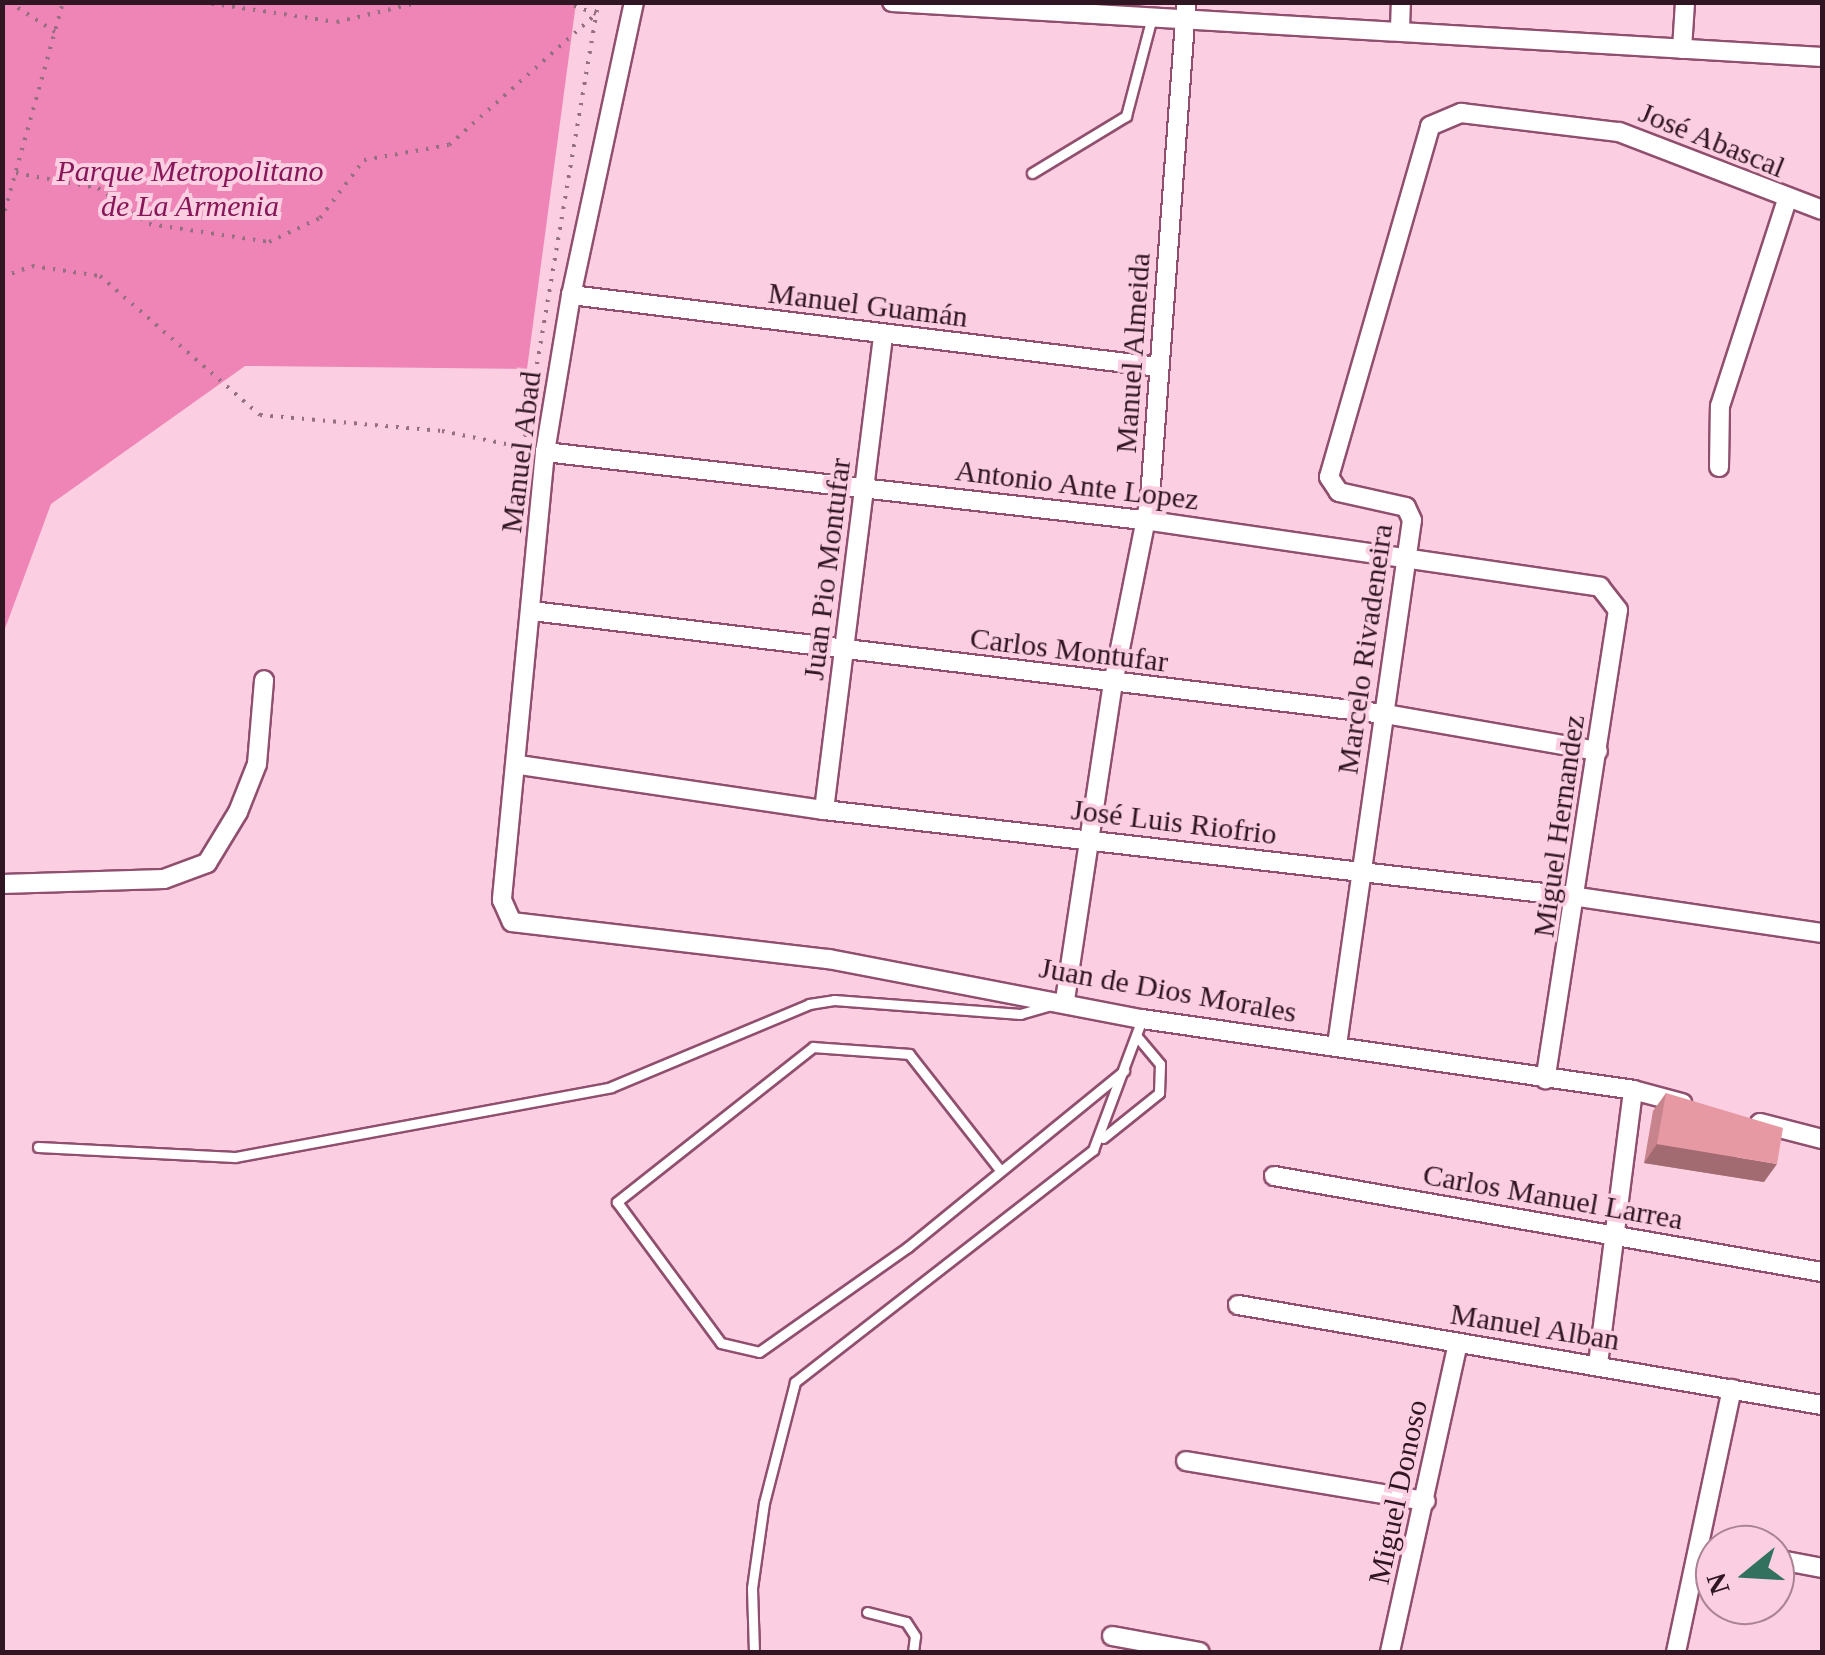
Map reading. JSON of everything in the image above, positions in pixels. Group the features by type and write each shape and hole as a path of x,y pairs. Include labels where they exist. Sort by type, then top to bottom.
{"street":[{"name":"Manuel Abad","path":"505,913 546,452 570,295 634,2"},
{"path":"892,2 1152,15 1185,9 1682,50 1822,57"},
{"path":"1400,28 1401,2"},
{"path":"1682,50 1685,2"},
{"name":"Manuel Almeida","path":"1065,1000 1094,838 1113,684 1143,520 1159,368 1185,9"},
{"name":"José Abascal","path":"1461,113 1620,132 1787,200 1822,210"},
{"name":"Marcelo Rivadeneira","path":"1337,1045 1412,520 1406,507 1339,492 1330,478 1424,136 1439,118 1461,113"},
{"path":"1719,466 1720,406 1787,200"},
{"name":"Manuel Guamán","path":"570,295 1159,368"},
{"name":"Juan Pio Montufar","path":"824,810 883,334"},
{"name":"Antonio Ante Lopez","path":"546,452 1143,520 1600,587"},
{"name":"Miguel Hernandez","path":"1545,1079 1578,897 1618,610 1600,587"},
{"name":"Carlos Montufar","path":"532,612 1384,714 1598,751"},
{"path":"2,884 164,879 206,863 238,812 257,764 264,680"},
{"name":"José Luis Riofrio","path":"519,766 824,810 1094,838 1362,874 1578,897 1822,933"},
{"name":"Juan de Dios Morales","path":"505,913 527,928 828,959 1065,1000 1139,1028 1337,1045 1632,1090 1709,1110"},
{"path":"1598,1364 1632,1090"},
{"path":"1747,1120 1822,1138"},
{"name":"Carlos Manuel Larrea","path":"1274,1176 1822,1272"},
{"name":"Manuel Alban","path":"1238,1305 1822,1404"},
{"name":"Miguel Donoso","path":"1390,1652 1458,1344"},
{"path":"1710,1525 1732,1389"},
{"path":"1186,1461 1426,1502"},
{"path":"1795,1563 1822,1568"},
{"path":"1676,1652 1695,1588"},
{"path":"1112,1636 1200,1652"}],"lane":[{"path":"1032,173 1126,116 1152,15"},
{"path":"38,1148 235,1157 611,1087 809,1004 834,1000 1020,1014 1065,1000"},
{"path":"1103,1138 1139,1028"},
{"path":"754,1652 752,1588 764,1502 794,1382 1159,1093 1160,1064 1139,1028"},
{"path":"1000,1170 909,1054 813,1047 617,1202 721,1343 750,1354 769,1348 908,1248 1124,1071"},
{"path":"867,1612 906,1622 914,1636 913,1652"}],"path":[{"path":"9,2 54,32"},
{"path":"2,221 62,2"},
{"path":"201,2 337,22 421,2"},
{"path":"566,2 596,14"},
{"path":"523,448 598,2"},
{"path":"16,173 98,188 149,224 269,242 320,218 364,160 449,145 596,14"},
{"path":"2,277 32,266 100,276 260,415 442,431 546,452"}],"green space":[{"name":"Parque Metropolitano de La Armenia","path":"3,2 576,3 527,369 245,366 51,504 3,634"}],"building":[{"path":"1666,1093 1783,1128 1777,1164 1657,1144"}]}
